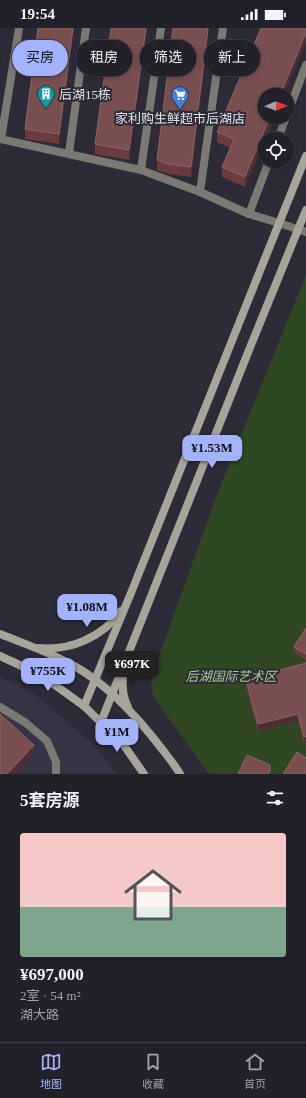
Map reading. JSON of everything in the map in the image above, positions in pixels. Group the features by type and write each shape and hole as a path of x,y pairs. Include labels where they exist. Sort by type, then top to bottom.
{"main road":[{"path":"84,706 96,680 306,156"},
{"path":"101,722 251,345 302,230 306,210"},
{"path":"33,648 55,648 82,642 111,623 120,612 131,593"},
{"path":"0,634 65,661 96,680 134,716 155,740 180,774"},
{"path":"127,655 122,685 124,698 134,716"},
{"path":"0,656 41,675 84,706 123,744 144,774"}],"street":[{"path":"19,28 1,139 141,170 200,192 249,214 302,230"},
{"path":"69,153 86,28"},
{"path":"141,170 161,28"},
{"path":"200,192 223,28"},
{"path":"294,97 306,65"},
{"path":"249,214 266,168"},
{"path":"0,707 26,723 47,741 56,762 56,774"}],"shaded area":[{"path":"0,677 34,694 92,743 117,774 0,774"}],"green space":[{"name":"后湖国际艺术区","path":"306,275 306,774 209,774 154,698 151,688 153,673 216,497"}],"building":[{"path":"38,28 73,28 68,66 68,40 36,40"},
{"path":"111,28 146,28 144,40 140,40 140,71 129,150 95,144 104,76 132,76 132,40 109,40"},
{"path":"173,28 208,28 207,40 204,40 204,61 191,167 168,164 157,160 167,76 196,76 196,40 172,40"},
{"path":"261,28 306,28 306,33 283,88 258,88 258,124 267,124 264,132 258,132 258,146 245,177 222,167 234,139 217,132 241,76 260,76 260,40 256,40"},
{"path":"32,76 67,76 59,134 25,129"},
{"path":"306,628 306,654 294,647"},
{"path":"306,663 306,736 304,737 298,714 258,724 246,679"},
{"path":"0,714 34,745 7,774 0,774"},
{"path":"297,752 306,758 306,774 283,774"},
{"path":"247,755 270,765 269,774 238,774"}],"place":[{"name":"后湖15栋","path":"46,109"},
{"name":"家利购生鲜超市后湖店","path":"180,110"}]}
